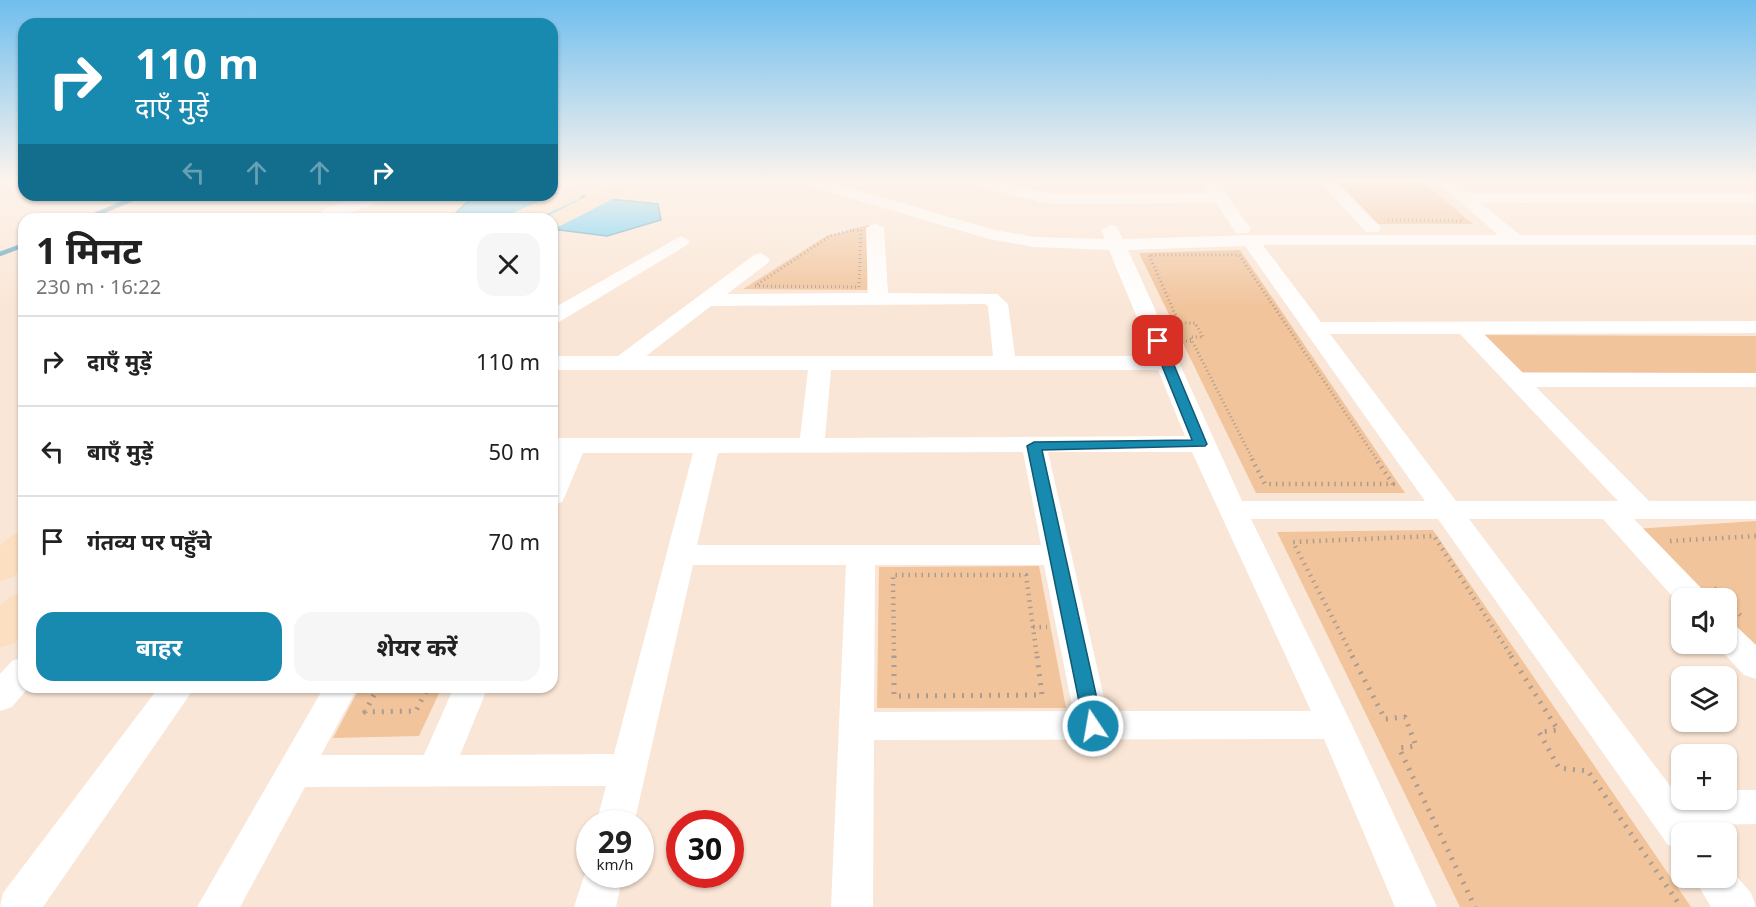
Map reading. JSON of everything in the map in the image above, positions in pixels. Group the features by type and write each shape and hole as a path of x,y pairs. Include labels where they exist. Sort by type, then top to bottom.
{"street":[{"path":"954,222 1012,239 1246,234 1517,241 1756,240"},
{"path":"1004,222 1037,229 1113,237"},
{"path":"1238,222 1673,820 1756,807"},
{"path":"1494,222 1517,241"},
{"path":"1246,234 1375,224 1502,229 1756,228"},
{"path":"875,228 878,298"},
{"path":"1113,237 1201,444 1335,726 1416,907"},
{"path":"558,314 681,241"},
{"path":"623,363 761,259"},
{"path":"706,300 878,298 984,298 995,300 1005,363"},
{"path":"1314,328 1756,327"},
{"path":"1466,328 1642,510"},
{"path":"558,363 1168,363"},
{"path":"812,446 820,363"},
{"path":"1517,380 1756,380"},
{"path":"558,466 562,446 1201,444"},
{"path":"618,810 706,446"},
{"path":"1034,446 1093,726"},
{"path":"1234,510 1756,510"},
{"path":"1610,510 1699,588"},
{"path":"0,568 18,551"},
{"path":"680,555 1057,555"},
{"path":"852,907 861,555"},
{"path":"0,632 18,612"},
{"path":"1737,646 1756,666"},
{"path":"0,697 18,677"},
{"path":"18,907 174,693"},
{"path":"218,907 338,693"},
{"path":"435,771 468,693"},
{"path":"856,726 1335,726"},
{"path":"295,771 628,770"},
{"path":"595,907 600,888"},
{"path":"1722,888 1736,907"}],"path":[{"path":"1375,224 1412,222"},
{"path":"861,230 859,287 755,286 830,236 841,237 851,231 861,230"},
{"path":"1149,255 1239,255 1392,484 1265,484 1190,337 1203,337 1195,323 1179,323 1149,255"},
{"path":"1475,907 1399,748 1416,746 1405,717 1385,719 1293,542 1434,536 1558,730 1539,732 1559,768 1588,771 1681,907"},
{"path":"1677,548 1669,539 1756,536"},
{"path":"893,575 1026,575 1042,695 894,696 893,575"},
{"path":"375,693 365,712 416,711 425,693"}],"shaded area":[{"path":"1375,222 1473,224 1377,224"},
{"path":"869,225 867,290 743,289 828,235"},
{"path":"1240,250 1405,493 1256,493 1139,253"},
{"path":"1480,335 1756,336 1756,373 1519,372"},
{"path":"1756,521 1756,654 1737,634 1737,588 1692,588 1634,529"},
{"path":"1433,530 1671,878 1671,888 1678,888 1691,907 1460,907 1277,532"},
{"path":"1039,566 1066,708 877,708 879,567"},
{"path":"357,693 439,693 419,736 333,738"}],"water":[{"path":"558,222 653,222 607,236 558,230"}],"waterway":[{"path":"0,254 18,247"}],"route":[{"path":"1093,726 1034,446 1201,444 1158,341"}]}
